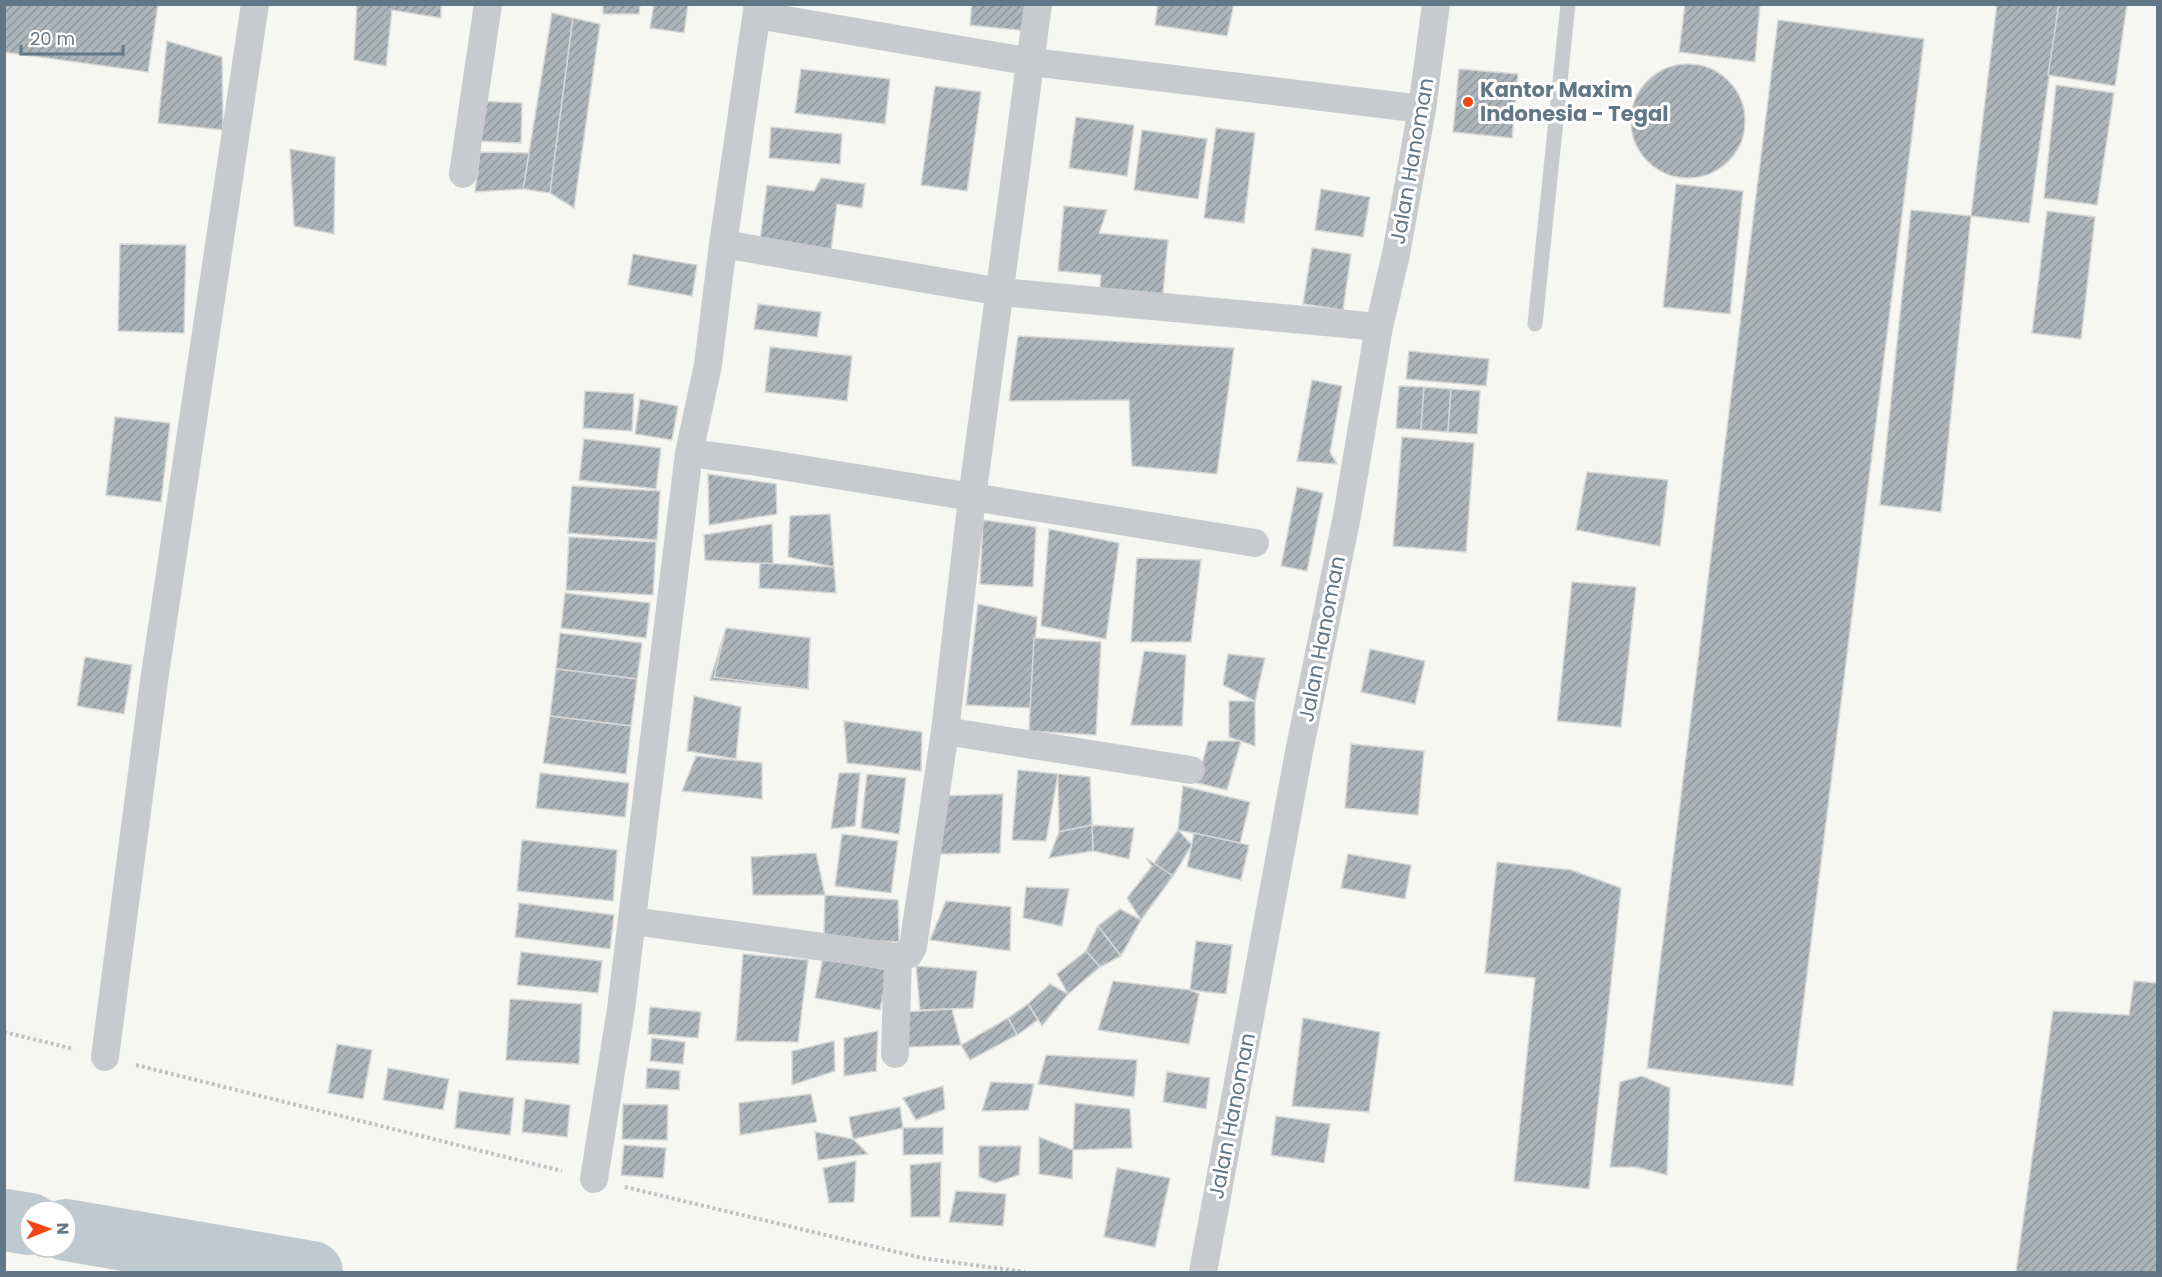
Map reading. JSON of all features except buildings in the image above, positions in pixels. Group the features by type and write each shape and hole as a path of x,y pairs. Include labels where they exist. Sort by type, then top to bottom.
{"street":[{"path":"105,1057 154,681 255,4"},
{"path":"463,174 488,4"},
{"path":"632,921 898,957 909,954 913,947 945,730 972,498 1038,4"},
{"name":"Jalan Hanoman","path":"1203,1272 1299,752 1347,516 1379,327 1396,254 1422,109 1436,4"},
{"path":"594,1179 621,1009 689,453 708,365 723,244 758,10 1032,62 1422,109"},
{"path":"723,244 1001,292 1379,327"},
{"path":"689,453 1256,543"},
{"path":"945,730 1191,770"},
{"path":"895,1054 898,957"}],"lane":[{"path":"1535,324 1568,4"}],"path":[{"path":"4,1032 382,1128 922,1258 1025,1272"}],"waterway":[{"path":"4,1220 18,1222"},
{"path":"78,1232 312,1272"}],"place":[{"name":"Kantor Maxim Indonesia - Tegal","path":"1468,102"}]}
